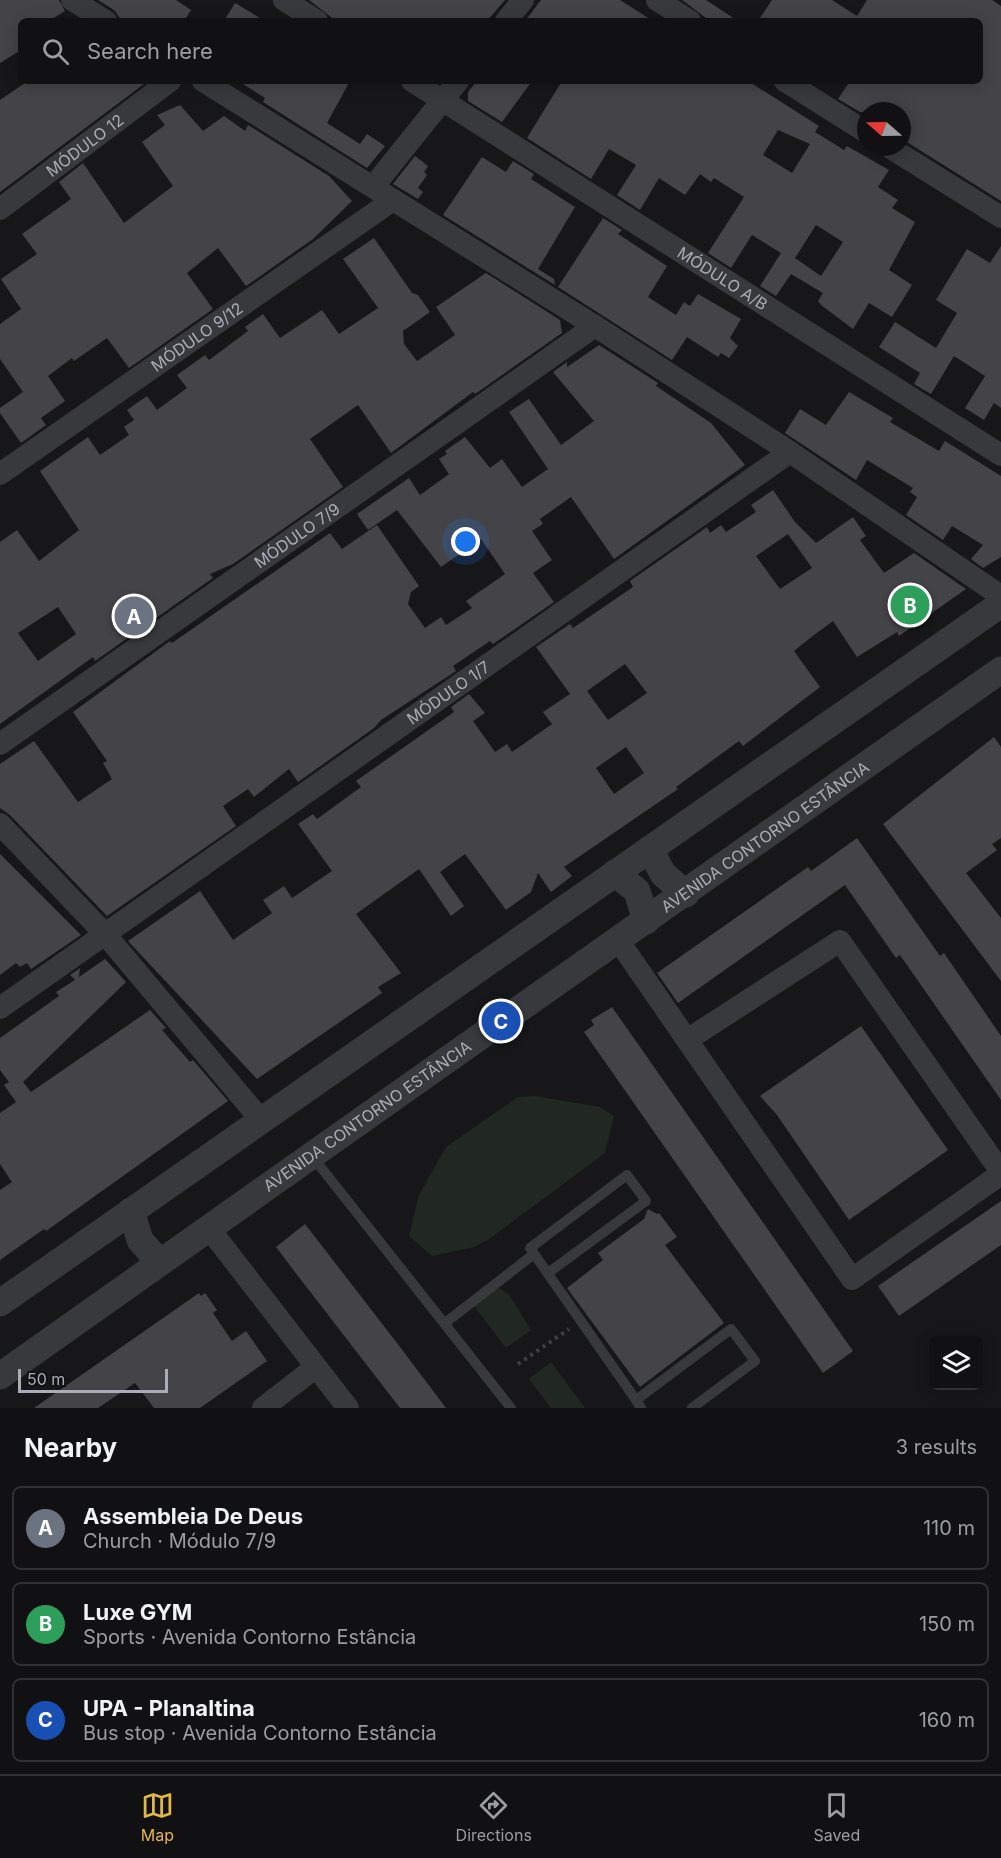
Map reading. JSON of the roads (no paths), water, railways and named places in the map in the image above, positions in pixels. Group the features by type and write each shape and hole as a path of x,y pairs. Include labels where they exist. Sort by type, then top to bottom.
{"street":[{"path":"72,0 101,18"},
{"path":"284,0 312,18"},
{"path":"508,18 523,0"},
{"path":"657,0 685,18"},
{"name":"MÓDULO 12","path":"0,209 166,84"},
{"path":"208,84 595,326 790,452 1001,596"},
{"name":"MÓDULO A/B","path":"417,84 1001,455"},
{"path":"373,188 456,84"},
{"path":"790,84 857,126"},
{"path":"904,156 1001,218"},
{"name":"MÓDULO 9/12","path":"0,474 393,200"},
{"name":"MÓDULO 7/9","path":"0,744 595,326"},
{"name":"MÓDULO 1/7","path":"0,1008 790,452"},
{"path":"0,1303 1001,604"},
{"name":"AVENIDA CONTORNO ESTÂNCIA","path":"0,1376 310,1153 686,894 1001,670"},
{"path":"0,824 105,934 261,1120"},
{"path":"650,849 663,873 686,894"},
{"path":"615,873 637,891 646,921"},
{"path":"618,940 687,1040 852,1279 1001,1173 840,941 687,1040"},
{"path":"131,1211 140,1239 159,1262"},
{"path":"208,1227 348,1408"},
{"path":"263,1408 316,1367"}],"lane":[{"path":"310,1153 511,1408"},
{"path":"548,1273 646,1200 627,1175 530,1248 638,1404 731,1329 755,1361 692,1408"},
{"path":"445,1323 534,1254"}],"place":[{"name":"Luxe GYM","path":"910,605"},
{"name":"Assembleia De Deus","path":"134,616"},
{"name":"UPA - Planaltina","path":"501,1021"}]}
